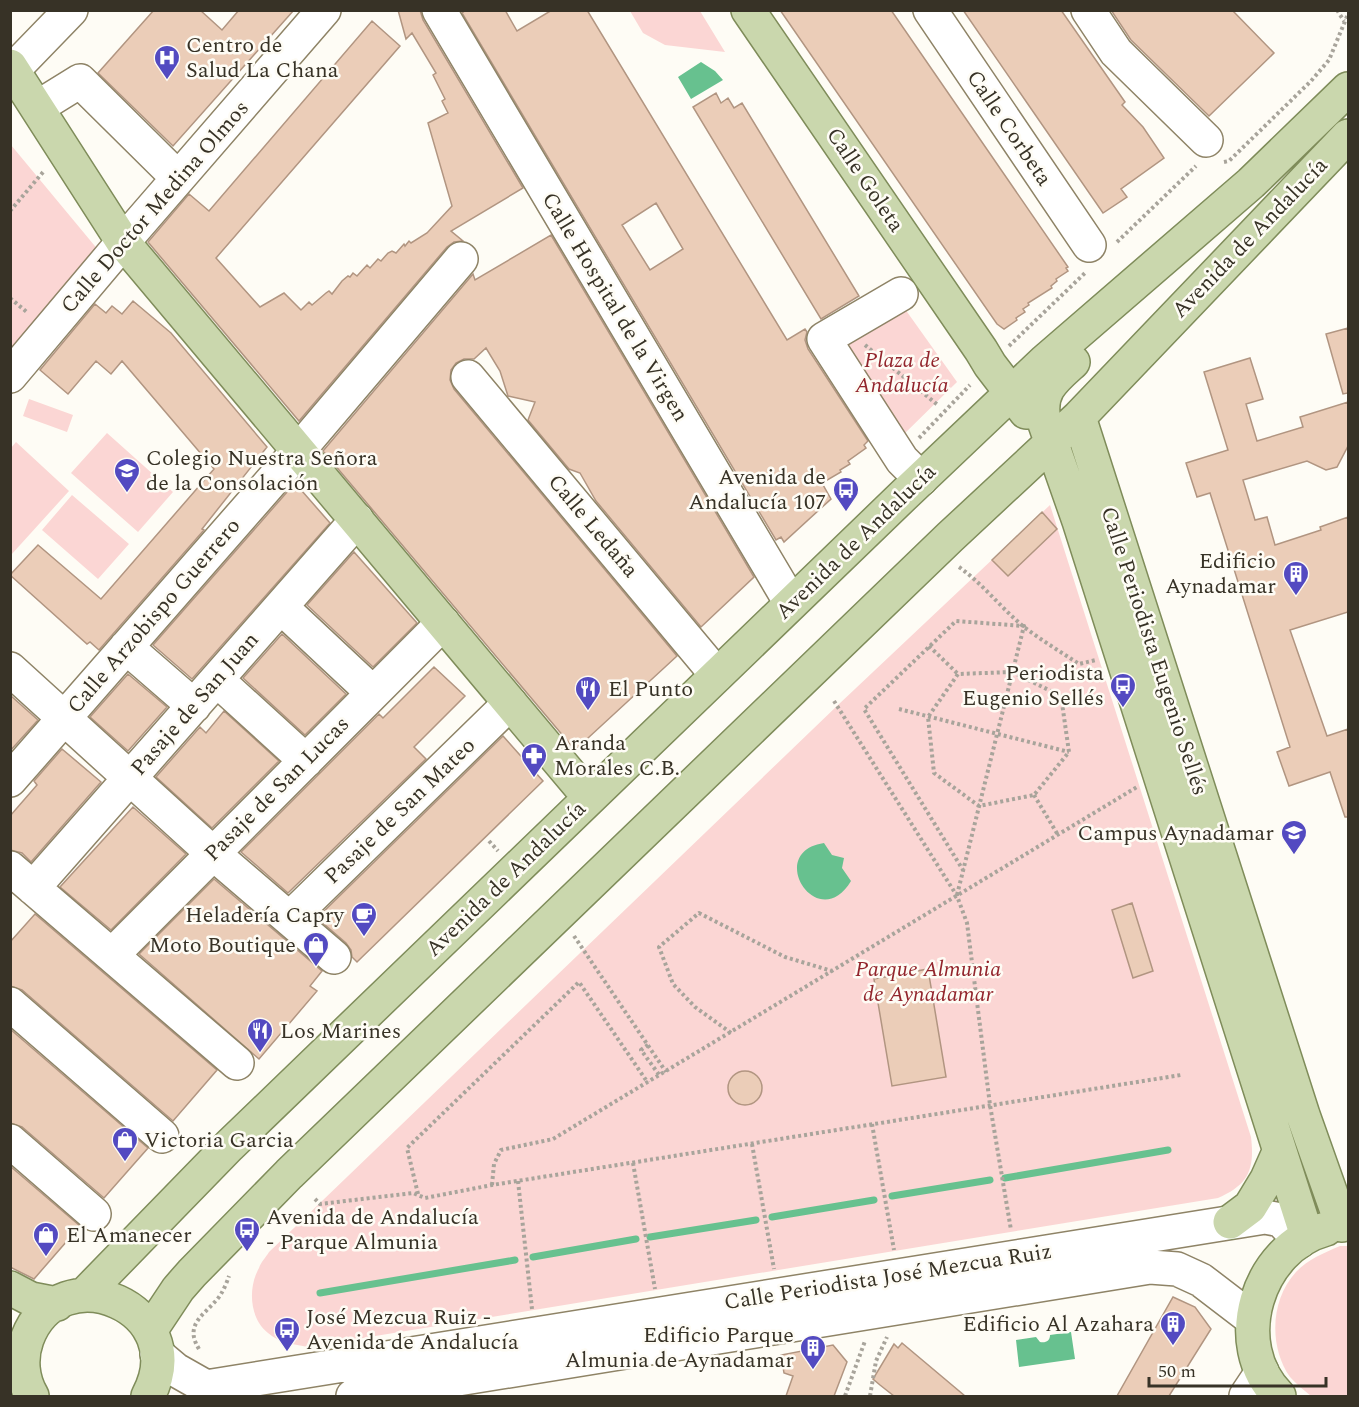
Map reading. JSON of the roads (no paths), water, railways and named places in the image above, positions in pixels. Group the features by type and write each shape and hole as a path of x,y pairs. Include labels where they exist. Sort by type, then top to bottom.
{"main road":[{"name":"Calle Goleta","path":"748,10 1012,394"},
{"path":"12,70 123,242 589,797"},
{"name":"Avenida de Andalucía","path":"17,1361 33,1326 40,1317 70,1300 589,797 1045,361 1251,183 1348,89"},
{"name":"Avenida de Andalucía","path":"154,1372 178,1289 192,1273 289,1174 1079,417 1348,136"},
{"name":"Avenida de Andalucía","path":"1051,444 1042,409 1044,394 1059,374 1109,330 1143,275"},
{"path":"981,350 995,360 1023,366 1045,361"},
{"path":"1012,394 1051,444"},
{"name":"Calle Periodista Eugenio Sellés","path":"1079,417 1299,1104 1345,1225"},
{"name":"Calle Periodista Eugenio Sellés","path":"1051,444 1079,521 1279,1152 1304,1239"},
{"path":"1230,1222 1250,1207 1267,1179 1279,1152"},
{"path":"1262,1388 1252,1334 1252,1319 1262,1284 1278,1259 1304,1239 1323,1230 1345,1225"},
{"path":"10,1288 32,1299 70,1300 107,1297 126,1305 139,1315 154,1372"},
{"path":"17,1361 32,1396"}],"street":[{"path":"12,70 71,10"},
{"name":"Calle Doctor Medina Olmos","path":"10,376 324,10"},
{"name":"Calle Hospital de la Virgen","path":"440,10 791,603"},
{"name":"Calle Corbeta","path":"930,10 1089,244"},
{"path":"1088,10 1116,52 1218,151"},
{"path":"38,108 80,81 178,178"},
{"name":"Calle Arzobispo Guerrero","path":"10,780 298,451 461,259"},
{"path":"901,294 824,339 902,460 921,479"},
{"name":"Calle Ledaña","path":"468,377 717,675"},
{"name":"Pasaje de San Juan","path":"22,878 130,778 357,520"},
{"path":"281,607 373,693"},
{"name":"Pasaje de San Lucas","path":"112,956 443,623"},
{"path":"126,647 194,706"},
{"path":"10,669 214,853 334,957"},
{"path":"217,680 306,761"},
{"name":"Pasaje de San Mateo","path":"290,918 510,703"},
{"path":"22,878 237,1063"},
{"path":"10,1004 162,1136"},
{"path":"10,1141 94,1214"},
{"name":"Calle Periodista José Mezcua Ruiz","path":"154,1372 176,1370 206,1387 1265,1217 1281,1220 1304,1239"},
{"name":"Calle Periodista José Mezcua Ruiz","path":"353,1396 1150,1267 1177,1269 1200,1280 1252,1319"}],"waterway":[{"path":"1005,1178 1168,1150"},
{"path":"892,1196 990,1180"},
{"path":"772,1217 874,1200"},
{"path":"650,1237 756,1220"},
{"path":"533,1257 636,1239"},
{"path":"320,1293 515,1260"}],"place":[{"name":"Centro de Salud La Chana","path":"167,81"},
{"name":"Colegio Nuestra Señora de la Consolación","path":"127,494"},
{"name":"Avenida de Andalucía 107","path":"846,513"},
{"name":"Edificio Aynadamar","path":"1296,597"},
{"name":"Periodista Eugenio Sellés","path":"1123,709"},
{"name":"El Punto","path":"588,712"},
{"name":"Aranda Morales C.B.","path":"534,779"},
{"name":"Campus Aynadamar","path":"1294,856"},
{"name":"Heladería Capry","path":"364,938"},
{"name":"Moto Boutique","path":"316,968"},
{"name":"Los Marines","path":"260,1054"},
{"name":"Victoria Garcia","path":"125,1163"},
{"name":"Avenida de Andalucía - Parque Almunia","path":"247,1253"},
{"name":"El Amanecer","path":"46,1258"},
{"name":"Edificio Al Azahara","path":"1173,1347"},
{"name":"José Mezcua Ruiz - Avenida de Andalucía","path":"287,1353"},
{"name":"Edificio Parque Almunia de Aynadamar","path":"813,1371"}],"park label":[{"name":"Plaza de Andalucía","path":"902,372"},
{"name":"Parque Almunia de Aynadamar","path":"928,982"}]}
